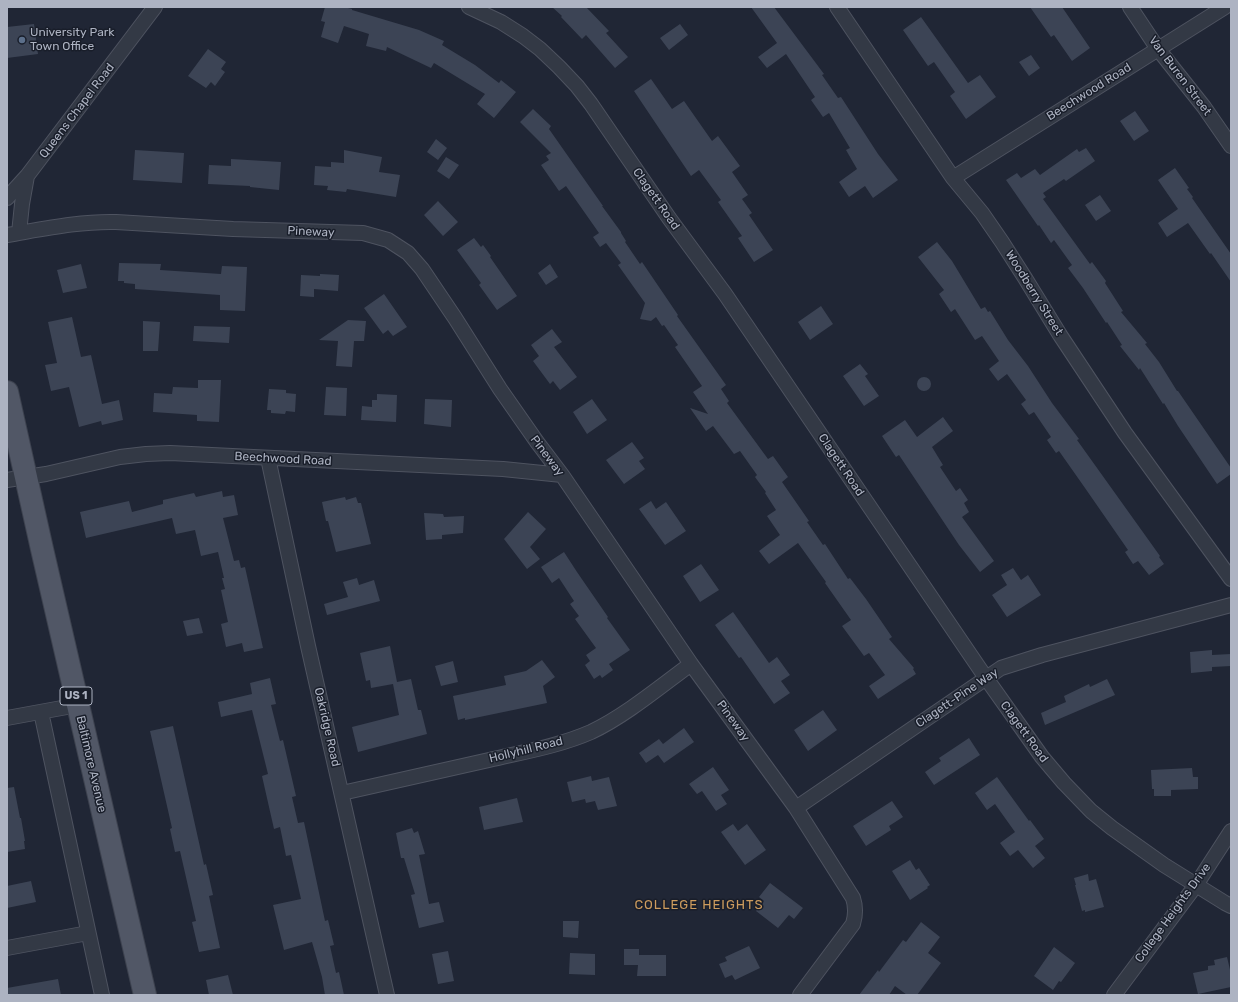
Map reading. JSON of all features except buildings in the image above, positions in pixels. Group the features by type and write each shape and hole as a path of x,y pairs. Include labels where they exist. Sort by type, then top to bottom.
{"main road":[{"name":"Baltimore Avenue","path":"7,392 16,479 78,705 145,995"}],"street":[{"name":"Queens Chapel Road","path":"7,198 27,176 155,7"},
{"name":"Clagett Road","path":"468,7 501,22 523,36 577,86 591,104 669,218 729,300 986,678 1042,757 1064,784 1092,811 1137,847 1231,906"},
{"name":"Woodberry Street","path":"837,7 954,178 982,213 1006,248 1060,335 1125,433 1231,579"},
{"name":"Van Buren Street","path":"1130,7 1158,49 1204,107 1231,146"},
{"name":"Beechwood Road","path":"954,178 1225,7"},
{"name":"Queens Chapel Road","path":"13,234 22,204 27,176"},
{"name":"Pineway","path":"13,234 70,225 101,222 233,229 363,233 388,240 408,253 422,269 500,390 562,475 691,664 796,808 853,898 856,905 856,914 853,924 800,995"},
{"name":"Beechwood Road","path":"16,479 120,458 146,454 170,453 503,469 562,475"},
{"name":"Oakridge Road","path":"268,458 387,995"},
{"name":"Clagett-Pine Way","path":"796,808 1001,668 1017,662 1231,605"},
{"name":"Hollyhill Road","path":"342,793 549,746 578,737 608,723 691,664"},
{"path":"7,718 78,705"},
{"path":"41,712 102,995"},
{"name":"College Heights Drive","path":"1114,995 1196,885 1231,831"},
{"path":"7,948 88,933"}],"place":[{"name":"University Park Town Office","path":"22,40"}],"district":[{"name":"COLLEGE HEIGHTS","path":"699,905"}]}
